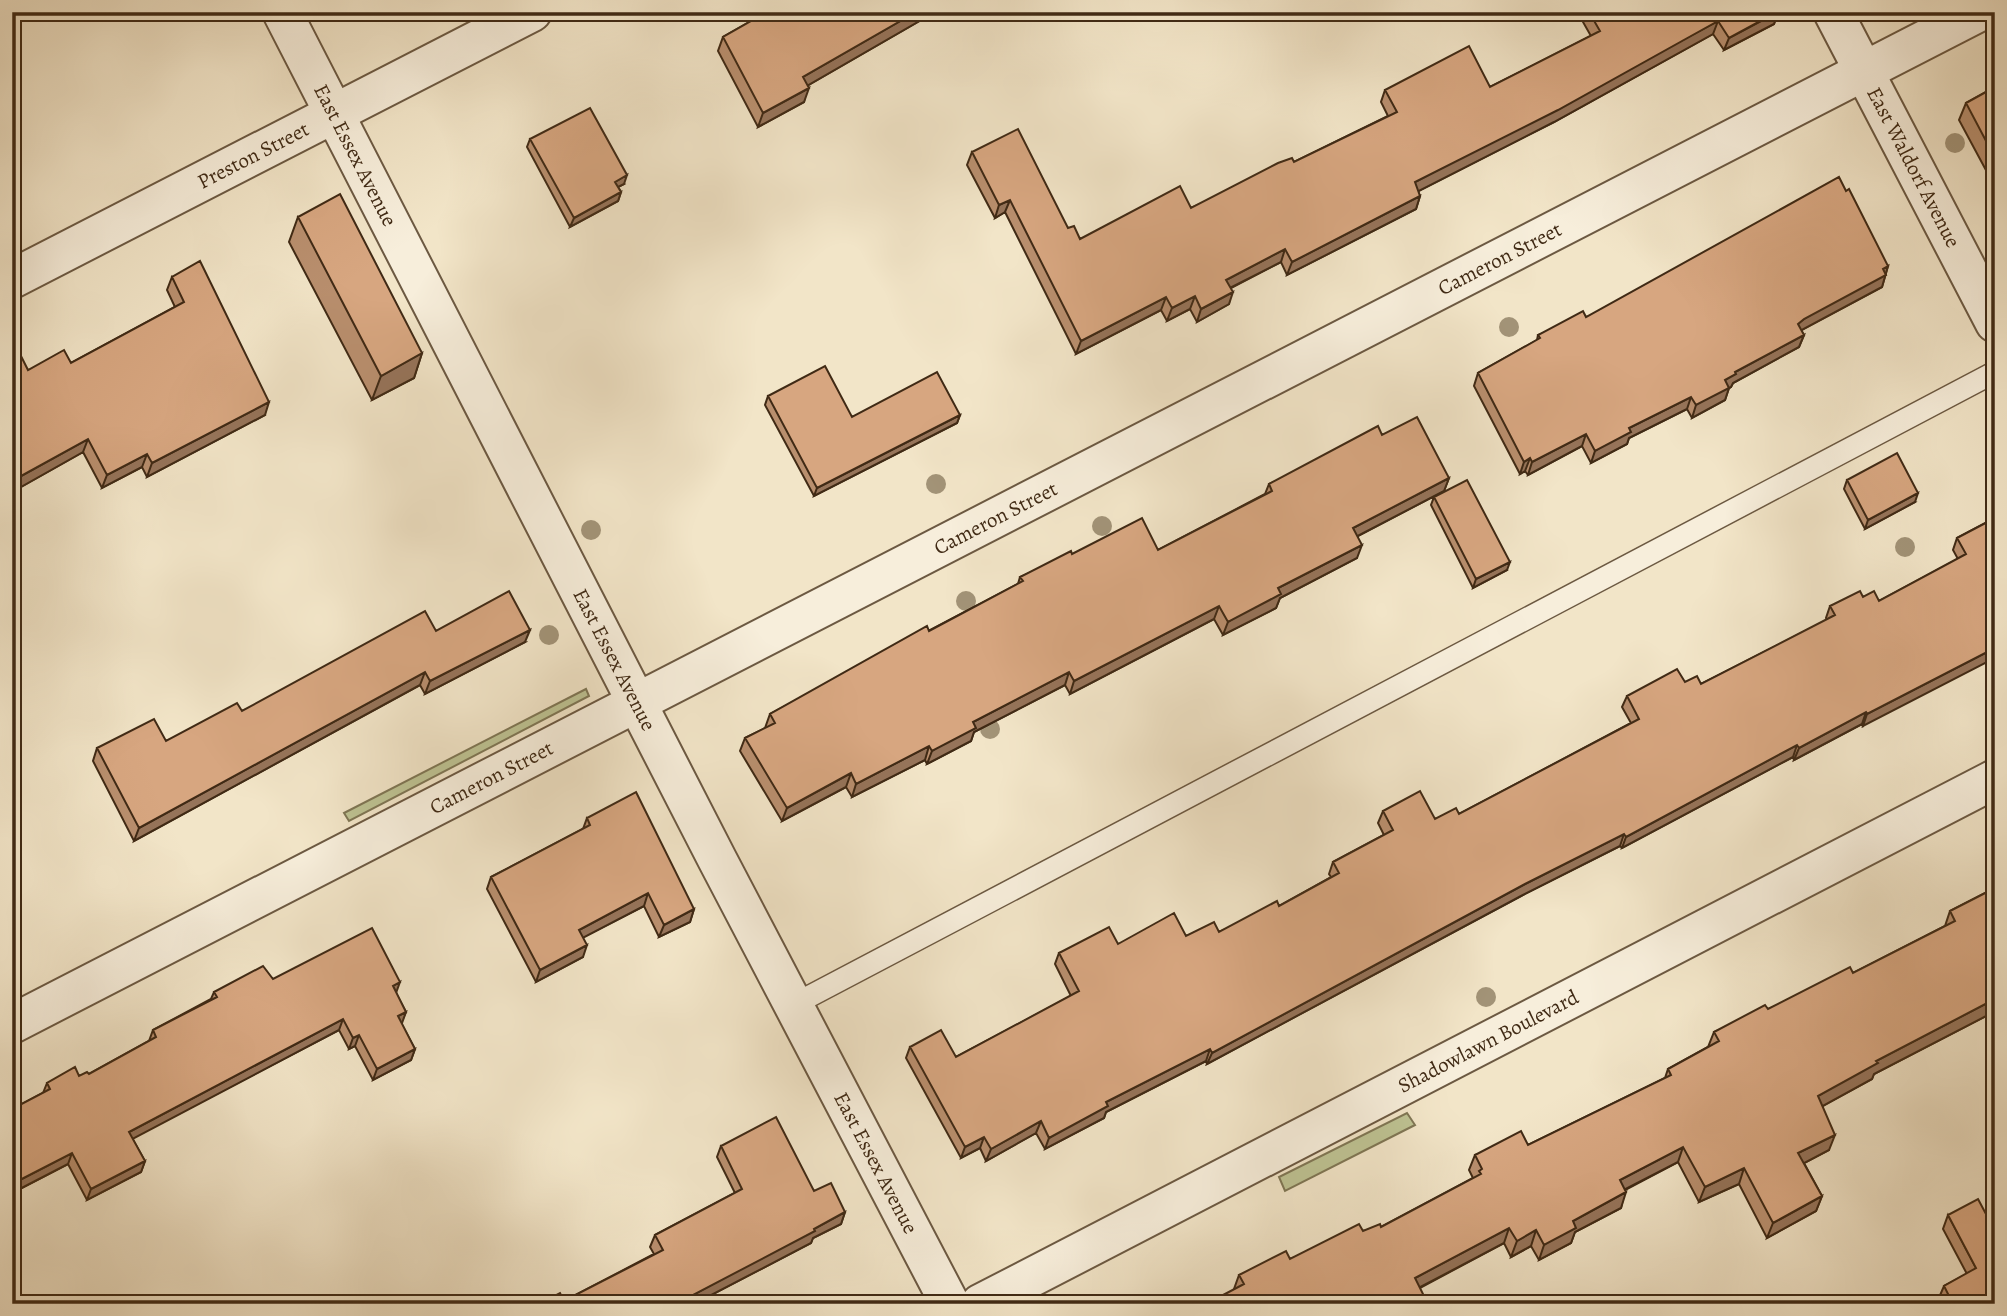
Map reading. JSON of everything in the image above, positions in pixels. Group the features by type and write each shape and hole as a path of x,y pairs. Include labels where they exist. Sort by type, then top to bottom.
{"street":[{"name":"East Essex Avenue","path":"282,12 950,1304"},
{"name":"Preston Street","path":"12,279 532,12"},
{"name":"East Waldorf Avenue","path":"1833,12 1995,323"},
{"name":"Cameron Street","path":"12,1024 1979,12"},
{"name":"Shadowlawn Boulevard","path":"980,1304 1995,779"}],"lane":[{"path":"793,1004 1995,372"}],"green space":[{"path":"586,689 589,696 349,821 344,813"},
{"path":"1407,1113 1415,1125 1285,1191 1279,1177"}],"building":[{"path":"767,12 916,12 803,77 809,88 763,113 723,37"},
{"path":"1589,12 1777,12 1729,38 1718,21 1558,110 1415,182 1420,196 1292,262 1285,249 1226,280 1233,292 1201,309 1195,296 1172,308 1166,297 1081,341 1010,200 999,205 972,152 1018,129 1068,228 1074,226 1080,239 1180,186 1191,208 1278,163 1292,158 1294,162 1397,112 1385,90 1469,46 1490,87 1600,31"},
{"path":"1995,87 1995,158 1966,103"},
{"path":"590,108 627,175 615,182 621,192 574,218 530,139"},
{"path":"1839,177 1846,191 1849,189 1888,266 1883,269 1886,275 1804,319 1798,324 1804,335 1735,372 1736,374 1725,380 1729,388 1696,405 1691,397 1629,428 1631,432 1595,451 1586,434 1532,462 1530,458 1524,462 1478,373 1540,338 1538,335 1583,311 1586,317"},
{"path":"340,194 422,353 381,376 298,217"},
{"path":"200,261 269,402 152,463 147,454 107,475 88,439 12,481 12,353 18,350 28,370 64,350 71,363 184,302 172,277"},
{"path":"825,366 852,417 937,372 960,415 817,488 768,396"},
{"path":"1417,417 1449,478 1353,528 1362,545 1278,588 1281,594 1228,622 1219,606 1074,681 1069,672 973,722 976,728 932,751 929,746 856,784 851,773 787,808 745,738 775,723 770,714 927,626 929,631 1023,581 1020,577 1071,551 1072,554 1142,518 1158,550 1272,491 1269,484 1378,426 1382,435"},
{"path":"1897,453 1918,493 1868,520 1847,480"},
{"path":"1467,480 1510,562 1476,579 1434,497"},
{"path":"1995,518 1995,648 1799,748 1797,745 1626,837 1624,834 1525,884 1212,1053 1210,1049 1106,1102 1108,1106 1049,1138 1041,1121 991,1149 984,1137 965,1147 910,1047 941,1030 956,1057 1079,991 1059,953 1109,927 1118,944 1174,913 1186,936 1214,922 1219,932 1277,901 1279,906 1339,873 1333,862 1393,830 1383,811 1420,791 1435,819 1456,808 1459,814 1639,719 1627,696 1677,669 1685,682 1697,676 1701,684 1835,615 1830,606 1860,591 1863,597 1874,591 1879,601 1966,554 1957,538"},
{"path":"509,591 530,630 430,681 425,672 139,828 97,748 154,719 166,741 237,703 242,711 425,611 436,631"},
{"path":"636,792 694,909 664,925 648,893 579,930 587,945 540,970 491,877 590,825 587,818"},
{"path":"1995,888 1995,999 1876,1061 1878,1063 1818,1096 1835,1135 1798,1153 1822,1196 1773,1223 1744,1168 1705,1187 1683,1147 1620,1180 1626,1192 1573,1221 1576,1228 1544,1245 1536,1230 1517,1241 1509,1228 1415,1278 1424,1296 1409,1304 1206,1304 1244,1284 1239,1275 1286,1251 1290,1259 1359,1224 1363,1231 1380,1224 1381,1227 1481,1174 1479,1171 1482,1169 1475,1155 1521,1131 1528,1145 1671,1075 1668,1069 1719,1041 1714,1032 1765,1005 1768,1009 1850,967 1853,973 1955,921 1950,911"},
{"path":"372,928 400,982 393,986 406,1012 398,1016 415,1049 377,1069 359,1035 353,1038 343,1019 129,1132 145,1161 91,1189 72,1153 12,1184 12,1109 50,1089 47,1083 75,1067 79,1076 87,1072 89,1074 156,1037 153,1030 217,997 214,992 263,966 273,979"},
{"path":"776,1117 814,1191 831,1183 845,1212 814,1229 815,1231 676,1304 539,1304 560,1293 564,1301 663,1250 655,1235 742,1189 721,1146"},
{"path":"1978,1199 1995,1231 1995,1304 1953,1304 1944,1286 1976,1268 1948,1215"}]}
